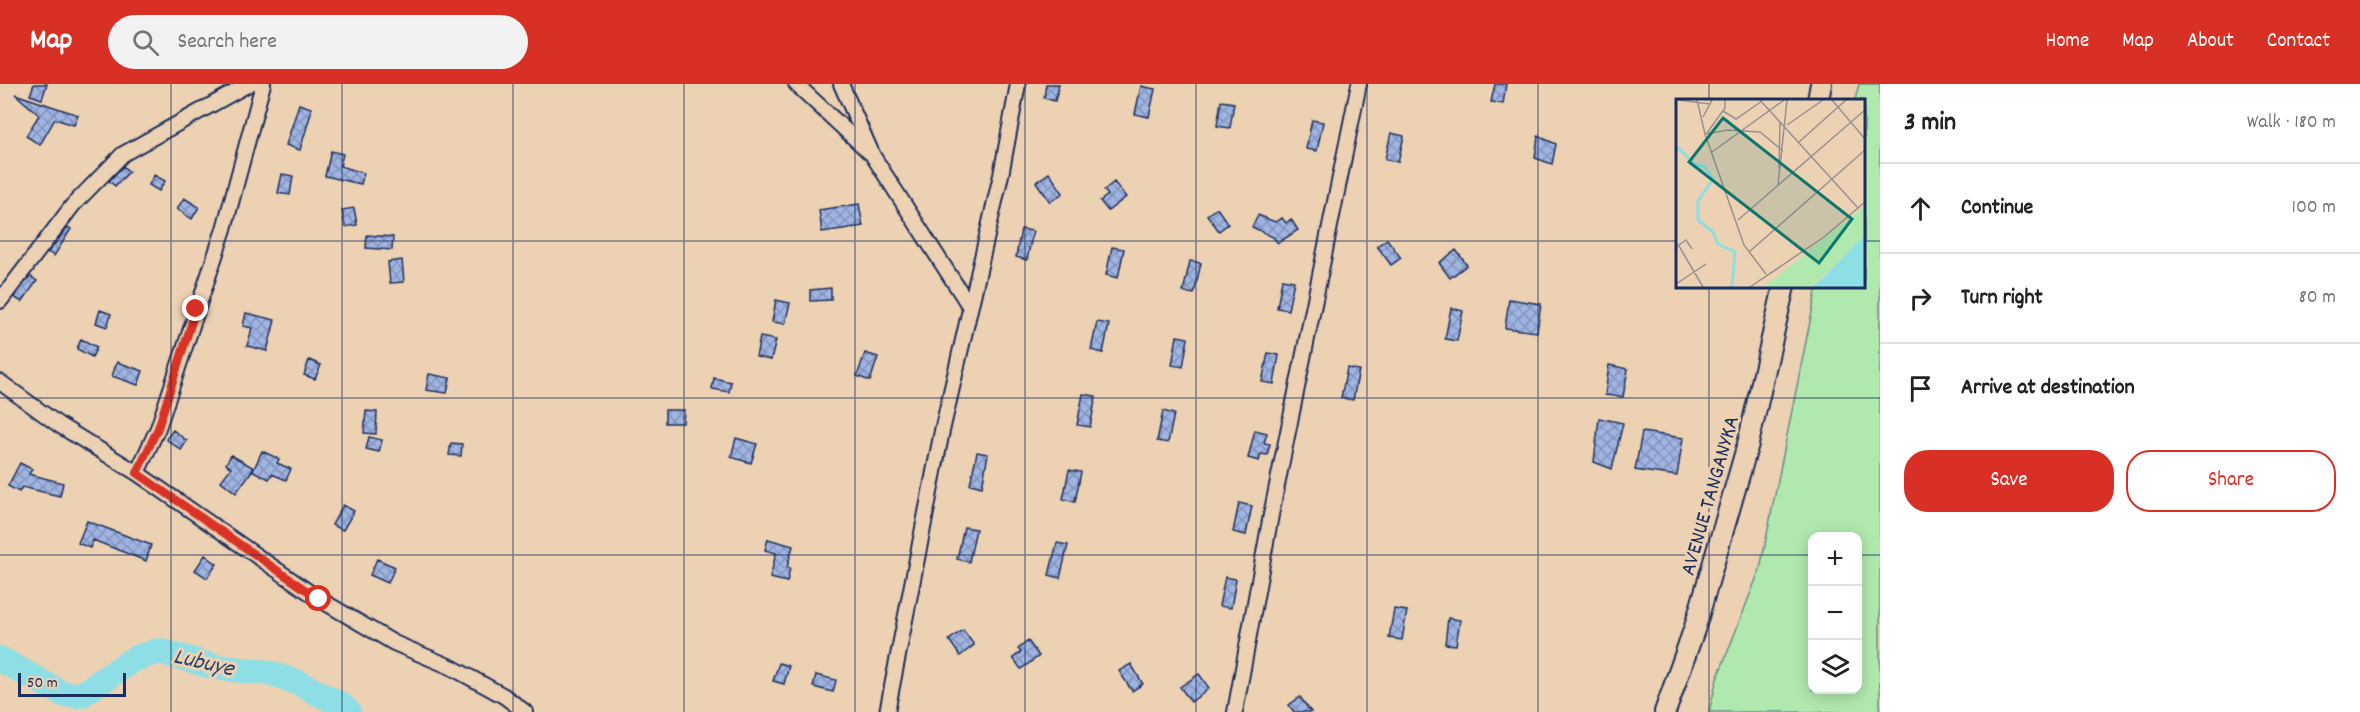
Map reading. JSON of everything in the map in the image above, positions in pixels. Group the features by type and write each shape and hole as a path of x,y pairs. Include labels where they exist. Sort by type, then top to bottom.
{"street":[{"path":"0,301 73,205 123,154 249,84"},
{"path":"137,473 158,428 224,229 263,84"},
{"path":"796,84 873,156"},
{"path":"841,84 873,156 970,307"},
{"path":"887,712 942,431 1001,175 1018,84"},
{"path":"1235,712 1273,504 1359,84"},
{"path":"1818,99 1821,84"},
{"name":"AVENUE TANGANYKA","path":"1665,712 1695,627 1749,444 1784,288"},
{"path":"0,382 59,425 137,473 319,599 394,644 451,667 495,691 525,712"}],"green space":[{"path":"1859,84 1880,84 1880,712 1709,712 1717,679 1760,569 1817,288 1865,288 1865,99 1855,99"}],"building":[{"path":"34,84 47,84 42,99 30,95"},
{"path":"1046,84 1059,84 1055,101 1044,98"},
{"path":"1495,84 1506,84 1503,104 1491,102"},
{"path":"1141,86 1155,89 1149,117 1135,114"},
{"path":"15,94 78,115 74,125 55,119 40,145 26,136 39,115"},
{"path":"1221,101 1234,103 1230,128 1217,126"},
{"path":"299,104 311,108 300,150 286,145"},
{"path":"1312,120 1323,122 1317,151 1306,149"},
{"path":"1391,133 1404,136 1398,162 1385,159"},
{"path":"1538,136 1556,144 1552,164 1535,158"},
{"path":"331,151 343,154 340,166 364,173 361,184 325,176"},
{"path":"123,166 129,172 115,186 109,181"},
{"path":"1049,173 1063,193 1050,202 1036,182"},
{"path":"282,174 293,176 290,195 278,193"},
{"path":"154,175 165,181 159,191 149,185"},
{"path":"1114,182 1126,197 1108,211 1100,201 1108,195 1104,190"},
{"path":"184,198 199,207 192,219 177,209"},
{"path":"859,204 863,226 822,232 819,210"},
{"path":"354,208 357,225 345,227 342,210"},
{"path":"1217,208 1228,224 1219,231 1207,215"},
{"path":"1258,215 1275,222 1282,218 1286,223 1291,219 1298,230 1278,243 1273,237 1252,227"},
{"path":"68,227 71,229 54,256 48,252"},
{"path":"1021,229 1033,231 1027,260 1016,257"},
{"path":"367,235 393,237 392,250 366,248"},
{"path":"1387,239 1401,258 1391,265 1377,246"},
{"path":"1112,247 1124,249 1118,278 1106,275"},
{"path":"1456,250 1467,265 1450,278 1439,263"},
{"path":"402,260 404,282 390,283 388,262"},
{"path":"1190,261 1201,263 1194,294 1183,292"},
{"path":"30,276 37,281 22,302 14,297"},
{"path":"1282,279 1294,281 1288,310 1277,308"},
{"path":"831,288 831,300 810,301 810,290"},
{"path":"1509,299 1541,304 1537,332 1505,328"},
{"path":"776,300 790,303 785,324 772,322"},
{"path":"1451,308 1463,311 1457,341 1445,339"},
{"path":"100,310 111,314 107,327 96,323"},
{"path":"246,313 275,320 267,351 247,346 252,328 243,326"},
{"path":"1097,322 1109,324 1103,353 1091,350"},
{"path":"1177,336 1188,338 1183,367 1172,365"},
{"path":"760,337 776,340 771,360 756,357"},
{"path":"81,339 97,347 92,357 77,349"},
{"path":"865,353 878,357 870,381 857,376"},
{"path":"1268,353 1279,355 1274,384 1262,382"},
{"path":"309,360 321,365 315,379 304,375"},
{"path":"117,362 143,371 138,385 112,376"},
{"path":"1609,365 1628,369 1623,397 1605,395"},
{"path":"1347,368 1359,370 1353,400 1341,398"},
{"path":"429,374 450,378 447,393 426,390"},
{"path":"714,378 731,382 729,392 712,389"},
{"path":"1083,394 1096,396 1090,427 1077,425"},
{"path":"665,410 684,410 683,423 665,423"},
{"path":"366,411 377,412 376,434 364,433"},
{"path":"1163,411 1174,414 1168,443 1157,441"},
{"path":"1599,418 1623,423 1612,469 1594,462"},
{"path":"173,430 187,441 181,450 166,439"},
{"path":"1255,430 1267,433 1264,443 1270,444 1267,455 1261,454 1259,461 1248,458"},
{"path":"1642,432 1683,438 1677,476 1635,470"},
{"path":"369,437 382,440 379,452 366,449"},
{"path":"736,438 757,444 751,463 731,457"},
{"path":"451,443 462,444 461,456 449,455"},
{"path":"262,451 279,459 277,463 291,469 286,480 272,474 269,479 253,471"},
{"path":"977,452 988,454 982,487 970,484"},
{"path":"231,455 254,468 236,493 221,481 231,468 226,464"},
{"path":"20,463 32,469 29,474 63,483 60,496 22,487 19,492 8,486"},
{"path":"1069,470 1081,472 1075,502 1063,499"},
{"path":"1239,503 1252,506 1246,535 1233,532"},
{"path":"343,505 354,511 343,530 332,525"},
{"path":"87,521 151,545 146,561 93,540 90,548 78,543"},
{"path":"964,527 976,529 969,562 957,559"},
{"path":"768,539 793,546 787,567 790,568 787,582 770,578 776,553 765,550"},
{"path":"1057,543 1068,545 1060,578 1049,575"},
{"path":"205,555 217,564 207,578 195,570"},
{"path":"377,559 395,567 388,583 370,575"},
{"path":"1225,577 1236,579 1231,608 1219,606"},
{"path":"1394,609 1407,611 1402,640 1389,638"},
{"path":"1448,618 1460,620 1456,645 1445,644"},
{"path":"963,630 974,645 960,656 949,640"},
{"path":"1028,641 1039,656 1021,669 1013,658 1021,652 1018,649"},
{"path":"779,663 789,666 784,684 773,681"},
{"path":"1131,664 1143,684 1132,691 1119,671"},
{"path":"1199,674 1209,688 1191,702 1180,687"},
{"path":"816,675 836,680 833,692 813,687"},
{"path":"1300,697 1311,712 1294,712 1289,705"}],"waterway":[{"name":"Lubuye","path":"0,659 63,694 81,695 134,659 159,651 215,667 268,673 299,683 341,705 348,712"}],"route":[{"path":"196,309 182,360 158,428 137,473 319,599"}]}
